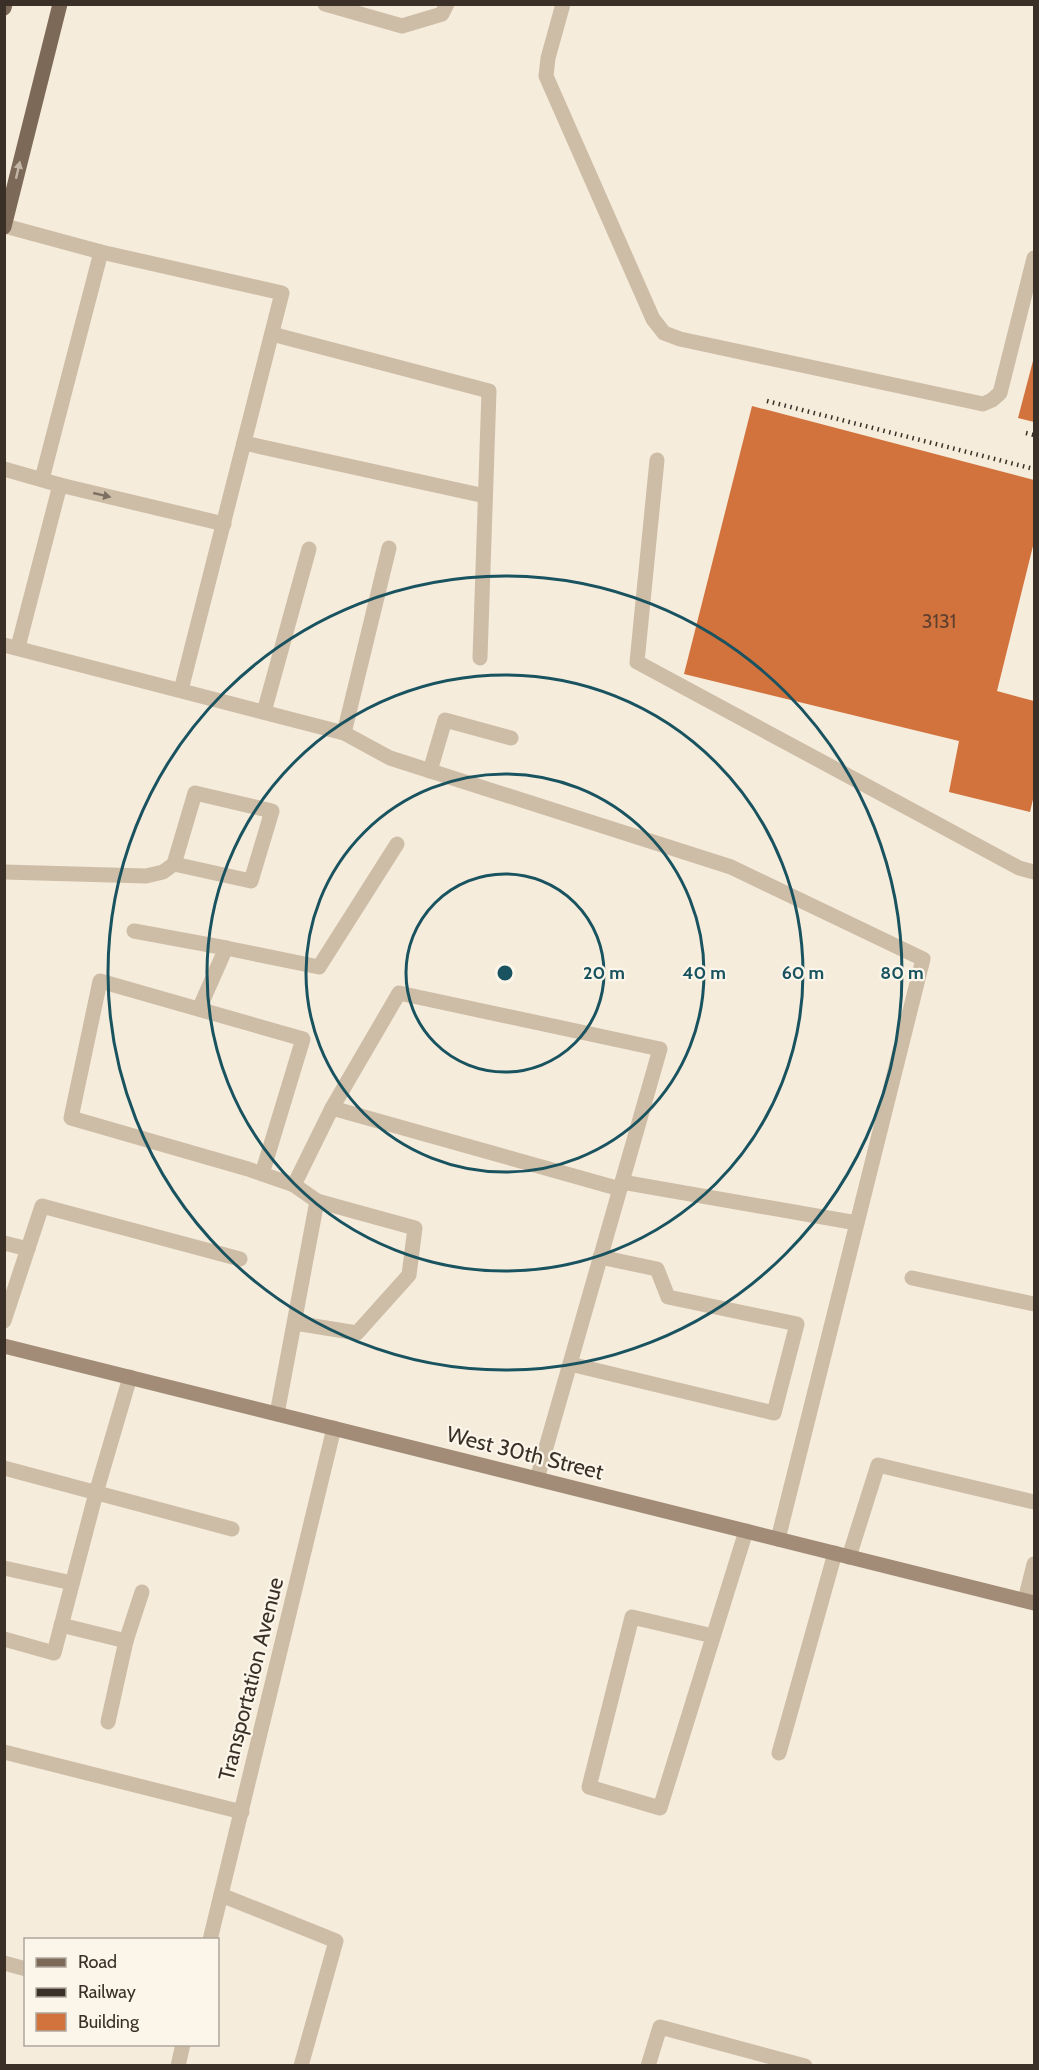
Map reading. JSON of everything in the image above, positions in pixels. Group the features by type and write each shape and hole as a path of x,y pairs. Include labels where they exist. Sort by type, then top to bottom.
{"main road":[{"path":"5,227 60,4"}],"street":[{"path":"325,4 402,26 442,14 447,4"},
{"path":"563,4 548,58 546,76 653,319 664,333 680,339 982,404 992,400 1000,393 1035,258"},
{"path":"5,227 101,252 282,293 181,690"},
{"path":"42,479 101,252"},
{"path":"272,334 489,391 480,658"},
{"path":"244,442 485,496"},
{"path":"657,460 637,662 1019,868 1035,872"},
{"path":"4,469 60,485 224,524"},
{"path":"60,485 11,646 344,733 390,759 731,867 922,958 778,1539"},
{"path":"344,733 388,548"},
{"path":"264,712 309,549"},
{"path":"430,771 445,720 511,738"},
{"path":"4,872 146,876 163,872 174,864 195,793 272,811 251,881 174,864"},
{"path":"134,931 319,967 397,844"},
{"path":"199,1009 226,948"},
{"path":"262,1174 303,1039 100,981 71,1118 262,1174 294,1185 317,1202 415,1228 409,1275 357,1333 295,1323"},
{"path":"294,1185 332,1108 399,993 660,1049 537,1479"},
{"path":"332,1108 621,1185 857,1223"},
{"path":"277,1414 317,1202"},
{"path":"4,1321 42,1206 240,1259"},
{"path":"4,1243 28,1249"},
{"path":"570,1364 774,1413 797,1324 668,1297 657,1269 600,1257"},
{"path":"912,1278 1035,1304"},
{"name":"West 30th Street","path":"4,1346 1030,1601"},
{"path":"4,1639 54,1653 96,1493 130,1377"},
{"name":"Transportation Avenue","path":"210,1938 334,1428"},
{"path":"778,1753 842,1555 878,1465 1035,1502"},
{"path":"4,1468 232,1528"},
{"path":"714,1636 632,1617 589,1787 660,1808 714,1636 746,1531"},
{"path":"1030,1601 1035,1564"},
{"path":"4,1568 72,1583"},
{"path":"108,1722 126,1641 142,1592"},
{"path":"61,1625 126,1641"},
{"path":"4,1752 242,1812"},
{"path":"221,1895 336,1941 301,2066"},
{"path":"4,1963 24,1968"},
{"path":"648,2066 660,2026 805,2066"},
{"path":"178,2066 183,2046"}],"building":[{"path":"1034,357 1034,422 1018,418"},
{"path":"752,406 1034,480 1034,542 997,691 1034,701 1034,795 1030,812 949,792 959,741 684,674"}],"railway":[{"path":"767,401 1034,469"},
{"path":"1026,433 1034,435"}]}
